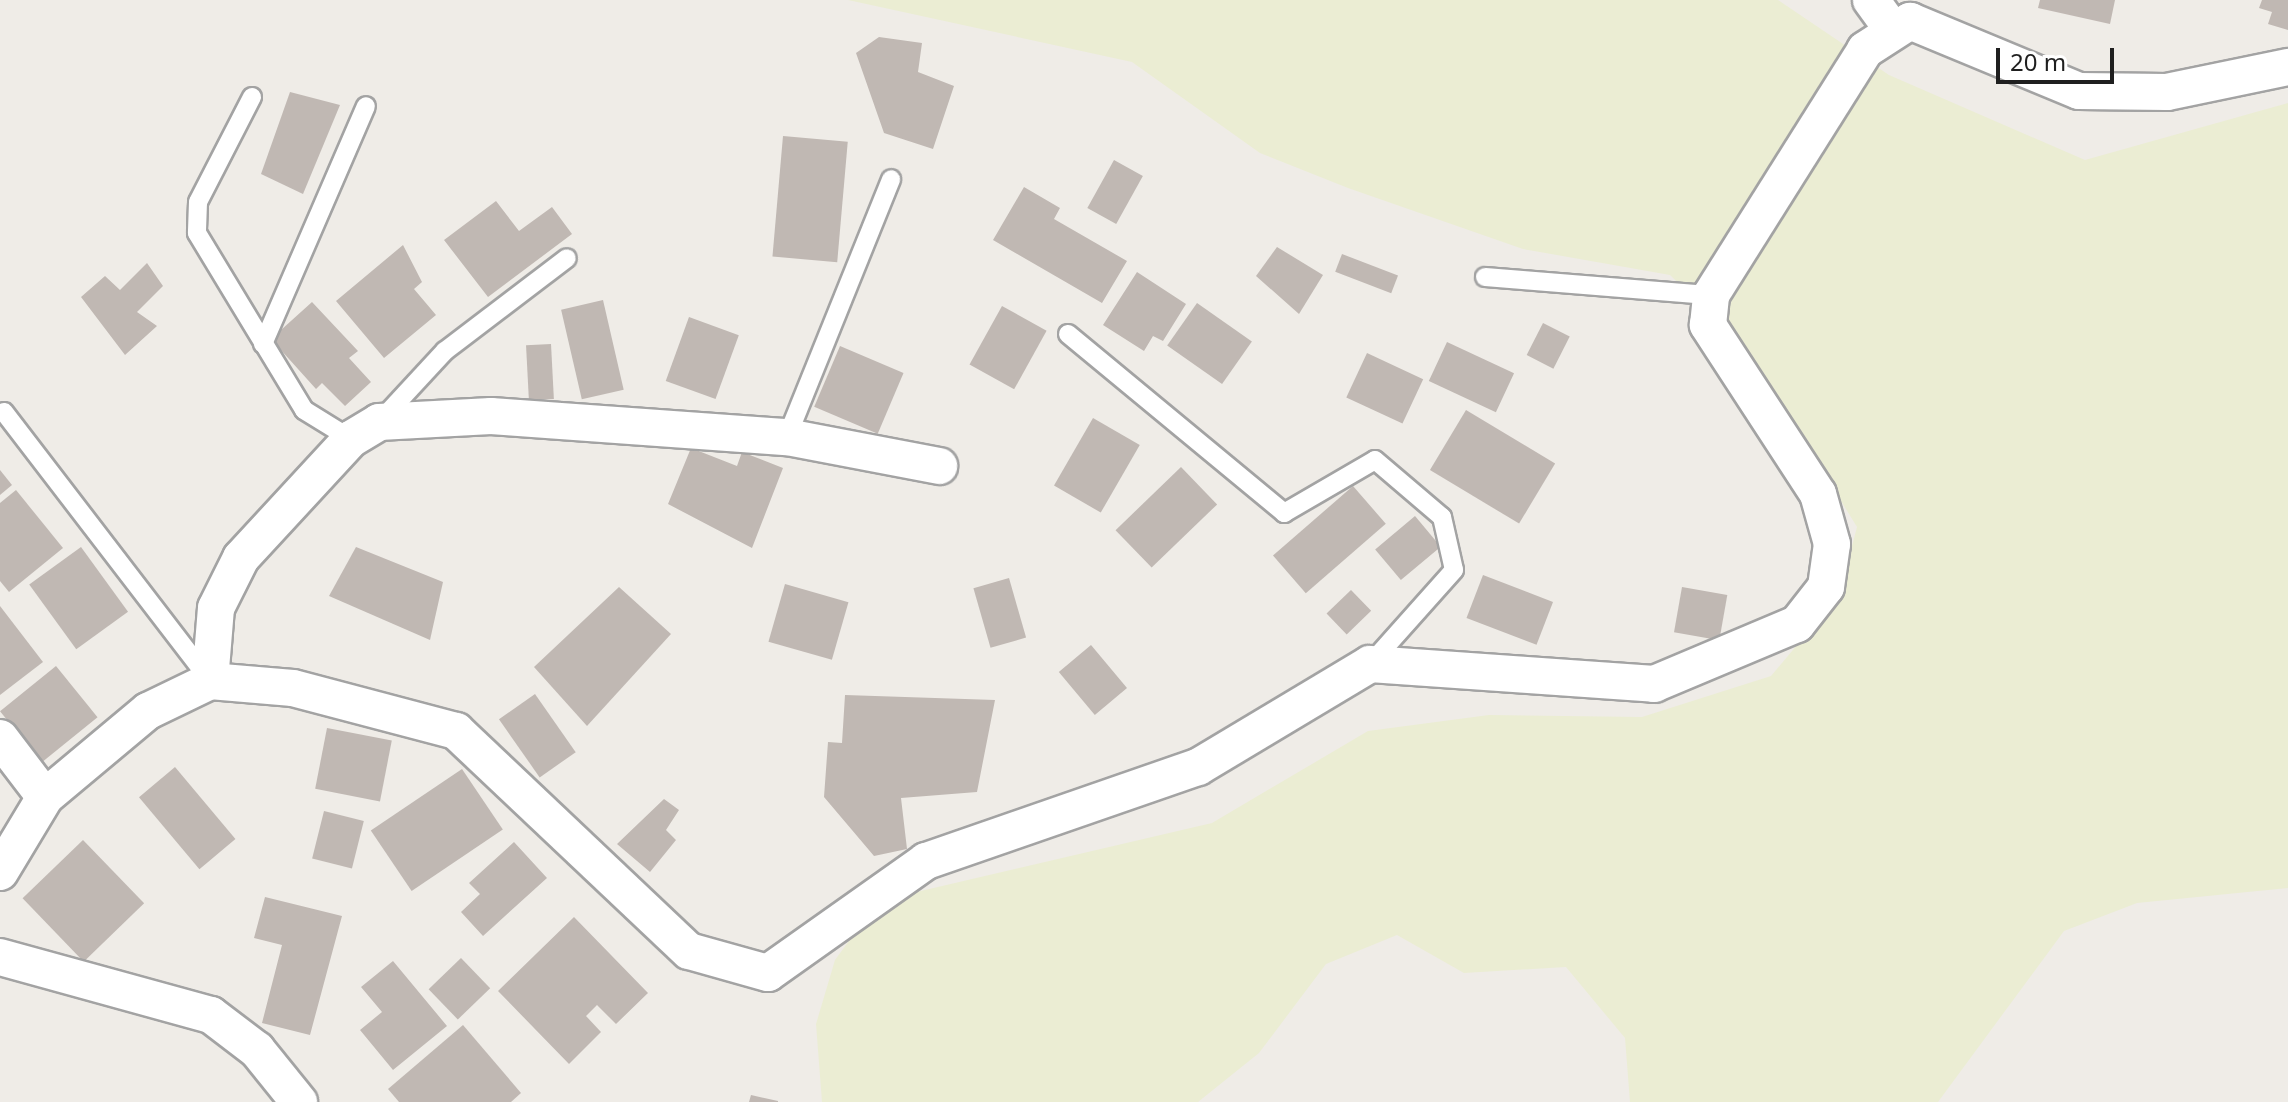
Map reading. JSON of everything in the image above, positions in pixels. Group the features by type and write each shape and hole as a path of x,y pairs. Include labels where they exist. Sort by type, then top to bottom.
{"street":[{"path":"0,872 45,797 148,711 210,681 293,688 456,731 689,951 768,973 926,861 1198,767 1370,664 1654,684 1797,624 1826,587 1832,544 1818,494 1708,325 1711,295 1865,50 1881,14 1910,21 2079,91 2167,92 2288,67"},
{"path":"210,681 216,608 241,558 365,431 491,416 787,437 939,466"},
{"path":"0,738 45,797"},
{"path":"0,957 211,1015 257,1050 299,1102"}],"lane":[{"path":"252,97 198,202 197,233 304,410 365,431 445,351 567,258"},
{"path":"263,344 366,106"},
{"path":"787,437 891,179"},
{"path":"1485,277 1711,295"},
{"path":"1068,334 1284,513 1375,460 1442,517 1454,570 1370,664"},
{"path":"4,412 210,681"}],"green space":[{"path":"848,0 1778,0 1889,75 2085,160 2288,103 2288,888 2137,903 2064,931 1938,1102 1630,1102 1625,1038 1566,967 1464,973 1397,935 1326,964 1259,1053 1198,1102 822,1102 816,1024 835,960 878,901 1212,823 1368,731 1489,715 1642,717 1771,676 1839,595 1857,527 1751,354 1670,275 1523,249 1348,188 1260,153 1132,62"}],"building":[{"path":"2040,0 2115,0 2110,24 2038,8"},
{"path":"2262,0 2288,0 2288,30 2268,24 2272,12 2259,8"},
{"path":"879,37 922,43 918,72 954,86 933,149 884,133 856,53"},
{"path":"290,92 340,105 303,194 261,174"},
{"path":"783,136 848,142 837,262 772,257"},
{"path":"1114,160 1143,176 1116,224 1087,208"},
{"path":"1024,187 1060,208 1054,219 1127,261 1102,303 993,240"},
{"path":"496,201 519,231 552,207 572,234 488,297 444,240"},
{"path":"403,245 422,282 414,289 436,315 384,358 336,301"},
{"path":"1277,247 1323,275 1299,314 1256,276"},
{"path":"1342,254 1398,276 1391,293 1335,272"},
{"path":"147,263 163,286 137,312 157,326 125,355 81,297 105,276 120,290"},
{"path":"1137,272 1186,304 1163,341 1153,336 1144,351 1103,325"},
{"path":"603,300 624,390 582,399 561,310"},
{"path":"312,302 358,351 349,358 371,382 345,406 322,383 316,389 271,339"},
{"path":"1197,303 1252,341 1222,384 1167,346"},
{"path":"1002,306 1047,331 1014,389 970,365"},
{"path":"689,317 739,335 716,399 666,381"},
{"path":"1543,323 1570,337 1553,369 1527,355"},
{"path":"1447,342 1514,373 1496,412 1429,381"},
{"path":"551,344 554,399 529,400 526,345"},
{"path":"840,346 904,373 878,434 814,407"},
{"path":"1367,353 1423,379 1402,424 1346,397"},
{"path":"1466,410 1555,464 1519,524 1430,470"},
{"path":"1093,418 1140,445 1101,513 1054,486"},
{"path":"691,448 737,466 742,452 783,468 752,548 668,504"},
{"path":"1181,467 1217,504 1152,568 1116,530"},
{"path":"0,470 12,485 0,495"},
{"path":"1353,486 1386,524 1306,593 1273,556"},
{"path":"16,490 63,548 9,592 0,581 0,503"},
{"path":"1415,516 1441,547 1401,580 1375,549"},
{"path":"81,547 128,612 76,649 29,585"},
{"path":"356,547 443,582 430,640 329,596"},
{"path":"1483,575 1553,602 1537,645 1467,618"},
{"path":"1009,578 1026,638 991,648 973,588"},
{"path":"785,584 848,602 832,660 768,642"},
{"path":"619,587 671,634 587,726 534,667"},
{"path":"1682,587 1727,595 1719,640 1674,632"},
{"path":"1351,590 1371,611 1347,634 1327,614"},
{"path":"0,606 43,662 0,695"},
{"path":"1091,645 1127,688 1095,715 1059,672"},
{"path":"56,666 98,717 42,763 0,711"},
{"path":"535,694 576,752 540,777 499,719"},
{"path":"845,695 995,700 977,792 901,798 907,849 874,856 824,797 828,742 842,743"},
{"path":"327,728 392,741 380,801 315,789"},
{"path":"175,767 235,839 199,869 139,797"},
{"path":"462,769 503,830 412,891 371,831"},
{"path":"664,799 679,810 666,830 676,840 650,872 617,844"},
{"path":"324,811 364,821 352,868 312,859"},
{"path":"83,840 144,903 84,962 23,898"},
{"path":"514,842 547,878 483,936 461,912 480,894 469,883"},
{"path":"265,897 342,916 310,1035 262,1023 282,945 254,938"},
{"path":"574,917 648,993 616,1024 597,1005 586,1016 601,1032 569,1064 498,991"},
{"path":"461,958 490,988 458,1019 429,989"},
{"path":"393,961 447,1026 393,1070 360,1030 382,1012 361,987"},
{"path":"463,1025 521,1093 511,1102 399,1102 388,1089"},
{"path":"751,1095 778,1101 778,1102 749,1102"}]}
